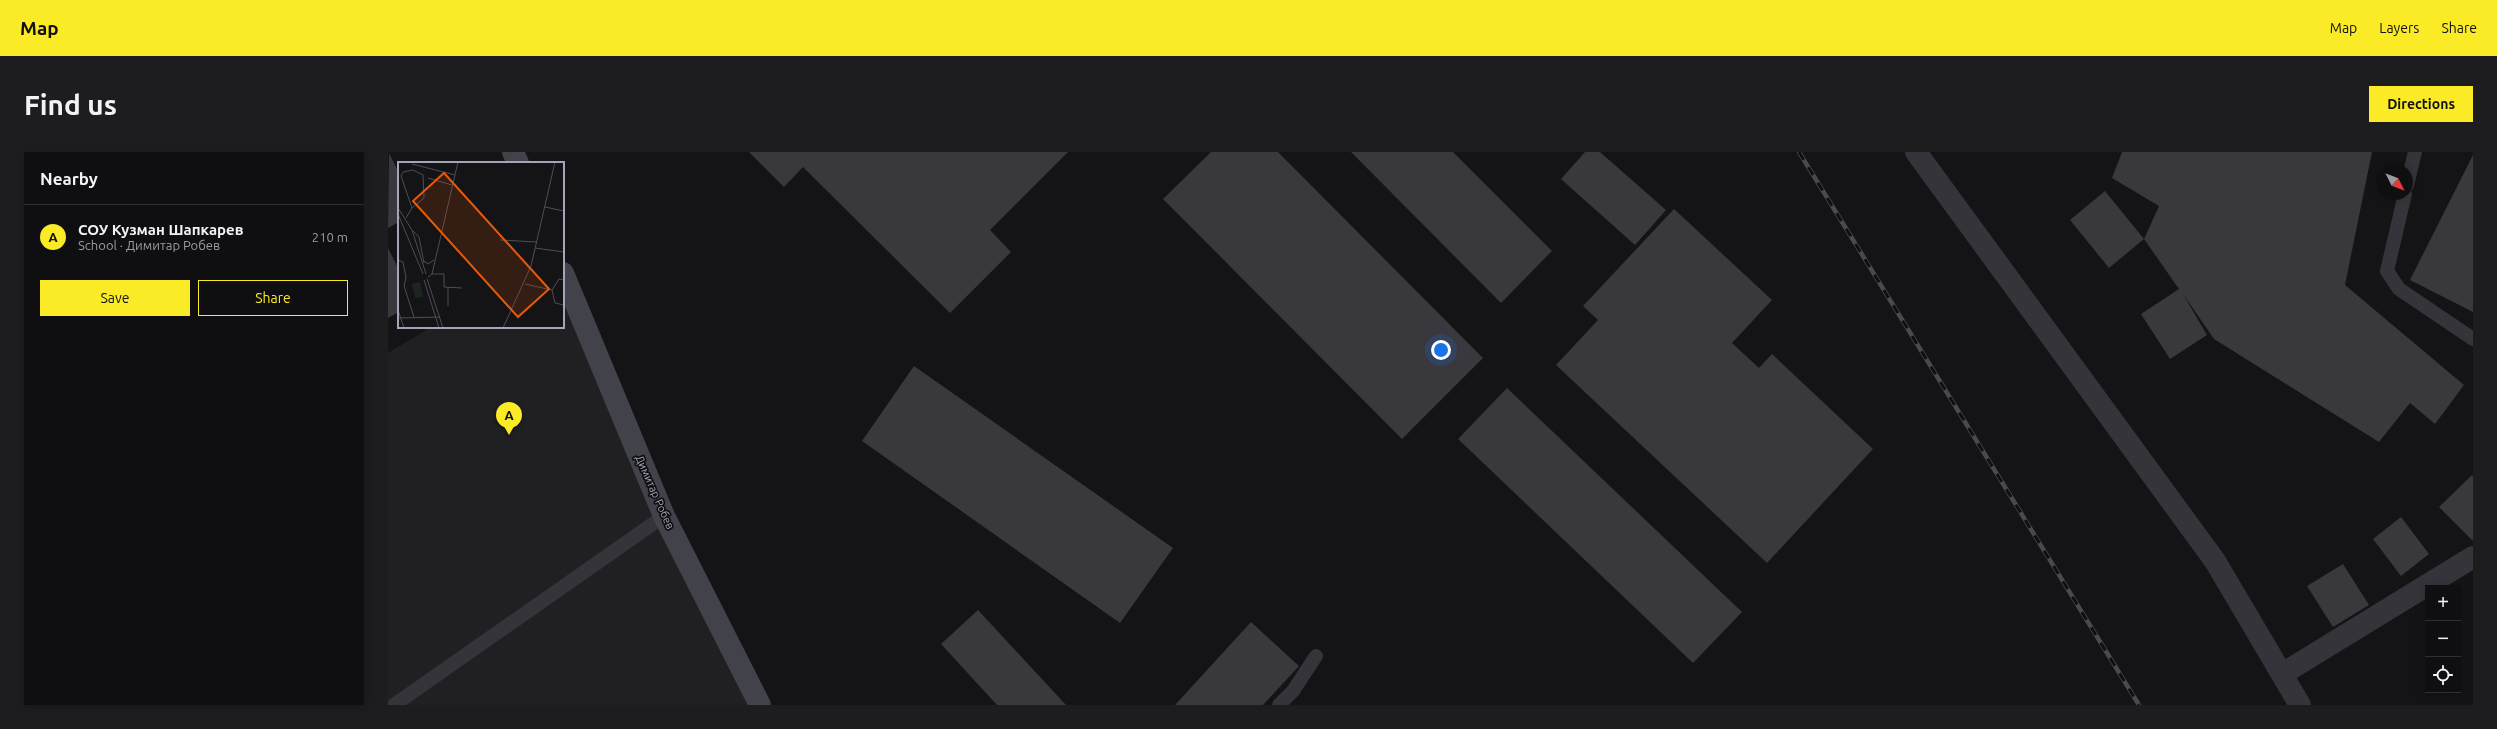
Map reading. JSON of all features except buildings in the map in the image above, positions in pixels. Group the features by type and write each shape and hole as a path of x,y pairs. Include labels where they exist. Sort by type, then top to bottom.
{"street":[{"path":"513,152 518,162"},
{"path":"1916,152 2215,561 2300,705"},
{"name":"Димитар Робев","path":"564,275 664,516 760,705"},
{"path":"2282,674 2473,557"}],"lane":[{"path":"2412,164 2415,152"},
{"path":"2404,200 2387,271 2399,289 2473,339"},
{"path":"394,705 664,516"},
{"path":"1279,705 1292,691 1316,656"}],"shaded area":[{"path":"564,275 760,705 388,705 388,353 429,328 564,328"}],"railway":[{"path":"1799,152 2139,705"}],"place":[{"name":"СОУ Кузман Шапкарев","path":"509,435"}]}
